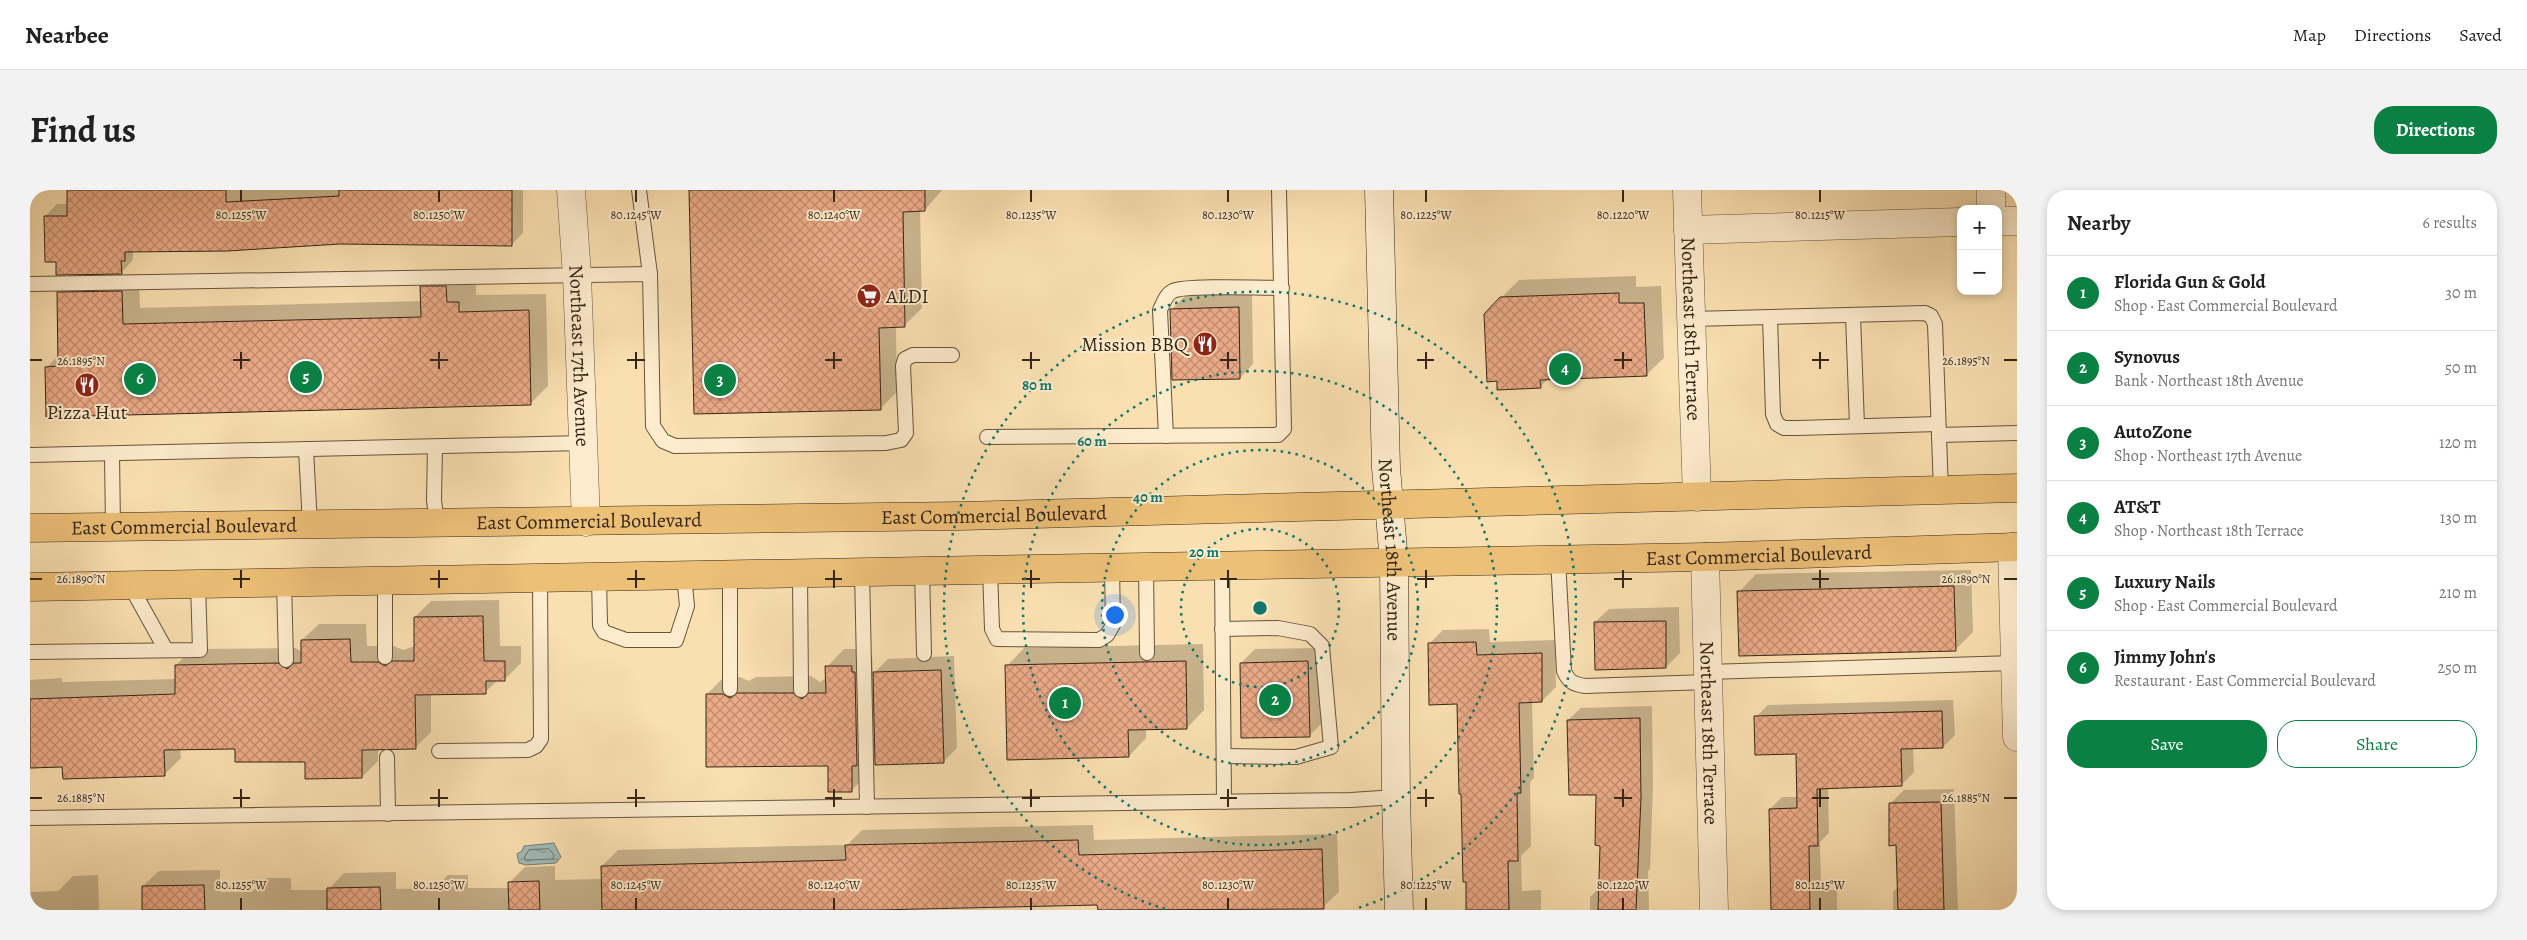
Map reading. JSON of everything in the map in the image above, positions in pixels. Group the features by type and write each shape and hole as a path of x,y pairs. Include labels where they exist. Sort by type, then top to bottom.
{"main road":[{"name":"East Commercial Boulevard","path":"30,528 962,516 2017,488"},
{"name":"East Commercial Boulevard","path":"30,587 1705,557 2014,547"}],"street":[{"name":"Northeast 17th Avenue","path":"571,190 577,275 586,522"},
{"name":"Northeast 18th Avenue","path":"1379,190 1386,468 1394,562 1399,910"},
{"name":"Northeast 18th Terrace","path":"1687,190 1697,497"},
{"path":"1991,190 1991,205"},
{"path":"2002,221 2017,221"},
{"path":"1688,230 1957,222"},
{"path":"2014,547 2017,737"},
{"name":"Northeast 18th Terrace","path":"1705,557 1714,910"}],"lane":[{"path":"639,190 650,274 653,426 663,441 675,446 886,444 901,440 906,433 903,366 905,359 913,355 952,355"},
{"path":"988,437 1278,435 1284,430 1279,190"},
{"path":"30,284 650,274"},
{"path":"1166,436 1160,310 1166,298 1173,291 1190,289 1282,288"},
{"path":"1691,319 1925,313 1931,316 1935,324 1941,491"},
{"path":"1853,315 1857,426"},
{"path":"1770,317 1773,414 1776,424 1784,428 1857,426 2017,433"},
{"path":"30,455 583,443"},
{"path":"435,446 434,500 437,524"},
{"path":"306,449 310,525"},
{"path":"112,454 113,527"},
{"path":"1558,559 1564,671 1568,680 1575,684 1585,686 1708,677 2015,663"},
{"path":"1222,565 1224,802"},
{"path":"1146,566 1147,654"},
{"path":"990,569 992,629 997,639 1099,640 1107,635 1113,625 1112,567"},
{"path":"922,570 924,654"},
{"path":"862,571 868,807"},
{"path":"800,572 801,690"},
{"path":"730,574 730,689"},
{"path":"600,576 600,625 604,632 626,640 676,640 687,606 684,575"},
{"path":"439,751 528,750 536,746 541,739 540,577"},
{"path":"385,580 385,657"},
{"path":"284,582 286,660"},
{"path":"30,652 200,650 198,584"},
{"path":"130,585 166,650"},
{"path":"1222,629 1278,628 1310,634 1322,646 1330,747 1296,757 1224,756"},
{"path":"387,757 388,814"},
{"path":"30,818 1224,802 1351,800 1396,797"}],"water":[{"path":"554,843 561,857 556,863 526,865 519,863 517,854 522,851 524,846"}],"building":[{"path":"67,190 226,190 226,202 339,196 339,190 512,190 512,246 340,244 227,251 125,252 125,261 121,261 122,274 56,275 56,262 45,262 44,216 67,216"},
{"path":"689,190 925,190 925,211 903,212 905,327 879,328 881,410 694,414"},
{"path":"420,286 446,286 447,302 459,302 459,312 529,310 531,405 46,417 45,367 58,366 57,292 122,291 123,324 421,317"},
{"path":"1619,293 1619,303 1644,303 1647,376 1540,380 1541,388 1497,390 1497,381 1487,382 1484,314 1500,297"},
{"path":"1239,307 1240,379 1172,380 1170,309"},
{"path":"1954,586 1956,651 1739,656 1737,591"},
{"path":"483,616 484,661 505,661 505,681 486,681 486,694 415,695 416,749 362,750 362,778 305,779 305,762 235,762 235,749 164,750 165,776 63,779 62,767 30,768 30,699 175,694 175,665 278,663 287,669 294,663 301,663 301,640 350,639 351,662 378,662 385,666 392,661 414,661 414,617"},
{"path":"1666,621 1666,668 1595,670 1594,622"},
{"path":"1476,642 1477,655 1542,653 1542,702 1519,703 1521,793 1517,793 1518,861 1508,861 1509,910 1466,910 1466,882 1463,882 1461,794 1459,794 1457,704 1429,705 1428,643"},
{"path":"1186,661 1187,729 1128,730 1129,757 1007,760 1005,665"},
{"path":"1308,661 1310,737 1241,738 1240,663"},
{"path":"825,666 852,666 852,672 855,672 857,766 852,766 852,792 828,792 828,766 706,767 706,694 723,694 730,698 737,693 793,693 802,699 809,693 826,693"},
{"path":"941,670 944,763 875,765 873,672"},
{"path":"1942,711 1943,748 1901,749 1902,786 1817,789 1818,846 1809,846 1810,910 1771,910 1769,809 1797,808 1796,754 1755,755 1754,716"},
{"path":"1640,718 1641,798 1636,910 1598,910 1600,846 1595,845 1596,795 1569,795 1567,720"},
{"path":"1941,802 1944,910 1898,910 1896,845 1889,846 1889,803"},
{"path":"1078,840 1079,855 1322,849 1324,909 1098,910 1097,905 877,910 602,910 601,866 846,860 845,845"},
{"path":"539,881 540,910 509,910 508,882"},
{"path":"204,885 205,910 142,910 142,886"},
{"path":"380,887 381,910 327,910 327,888"}],"place":[{"name":"ALDI","path":"869,296"},
{"name":"Mission BBQ","path":"1205,344"},
{"name":"AT&T","path":"1565,369"},
{"name":"Luxury Nails","path":"306,377"},
{"name":"Jimmy John's","path":"140,379"},
{"name":"AutoZone","path":"720,380"},
{"name":"Pizza Hut","path":"87,385"},
{"name":"Synovus","path":"1275,700"},
{"name":"Florida Gun & Gold","path":"1065,703"}]}
